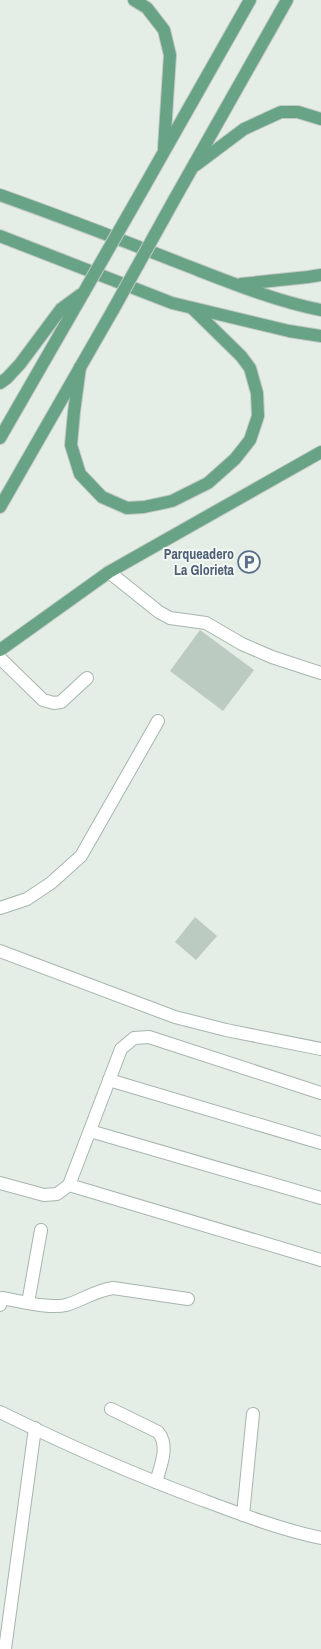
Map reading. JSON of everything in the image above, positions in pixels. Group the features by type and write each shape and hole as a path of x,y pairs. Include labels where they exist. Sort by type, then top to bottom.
{"main road":[{"path":"134,0 147,8 164,30 170,55 164,153"},
{"path":"0,438 250,0"},
{"path":"0,507 113,310 287,0"},
{"path":"192,168 244,128 281,112 298,112 321,120"},
{"path":"0,196 58,216 236,284 306,307 321,310"},
{"path":"0,236 172,303 289,331 321,336"},
{"path":"236,284 308,277 321,274"},
{"path":"0,383 20,364 61,309 84,292"},
{"path":"80,367 71,444 80,474 102,497 127,508 144,507 172,500 208,484 235,459 250,440 258,416 257,393 250,368 241,356 192,308"},
{"path":"0,650 109,572 321,452"}],"street":[{"path":"109,572 159,612 170,618 206,623 242,644 272,657 321,673"},
{"path":"0,658 42,700 54,703 61,702 87,678"},
{"path":"0,908 27,899 51,883 81,856 158,721"},
{"path":"0,951 175,1017 226,1030 321,1049"},
{"path":"0,1183 44,1195 57,1194 70,1185 121,1049 134,1038 149,1037 321,1093"},
{"path":"109,1080 321,1143"},
{"path":"90,1131 321,1198"},
{"path":"70,1185 321,1260"},
{"path":"28,1303 42,1230"},
{"path":"0,1305 2,1298 28,1303 66,1305 100,1290 113,1288 188,1299"},
{"path":"110,1409 158,1432 163,1437 165,1446 156,1482"},
{"path":"0,1412 156,1482 243,1516 297,1533 321,1538"},
{"path":"243,1516 253,1414"},
{"path":"5,1649 35,1428"}],"building":[{"path":"200,630 254,670 223,711 170,671"},
{"path":"195,917 217,936 196,960 175,942"}],"place":[{"name":"Parqueadero La Glorieta","path":"249,562"}]}
